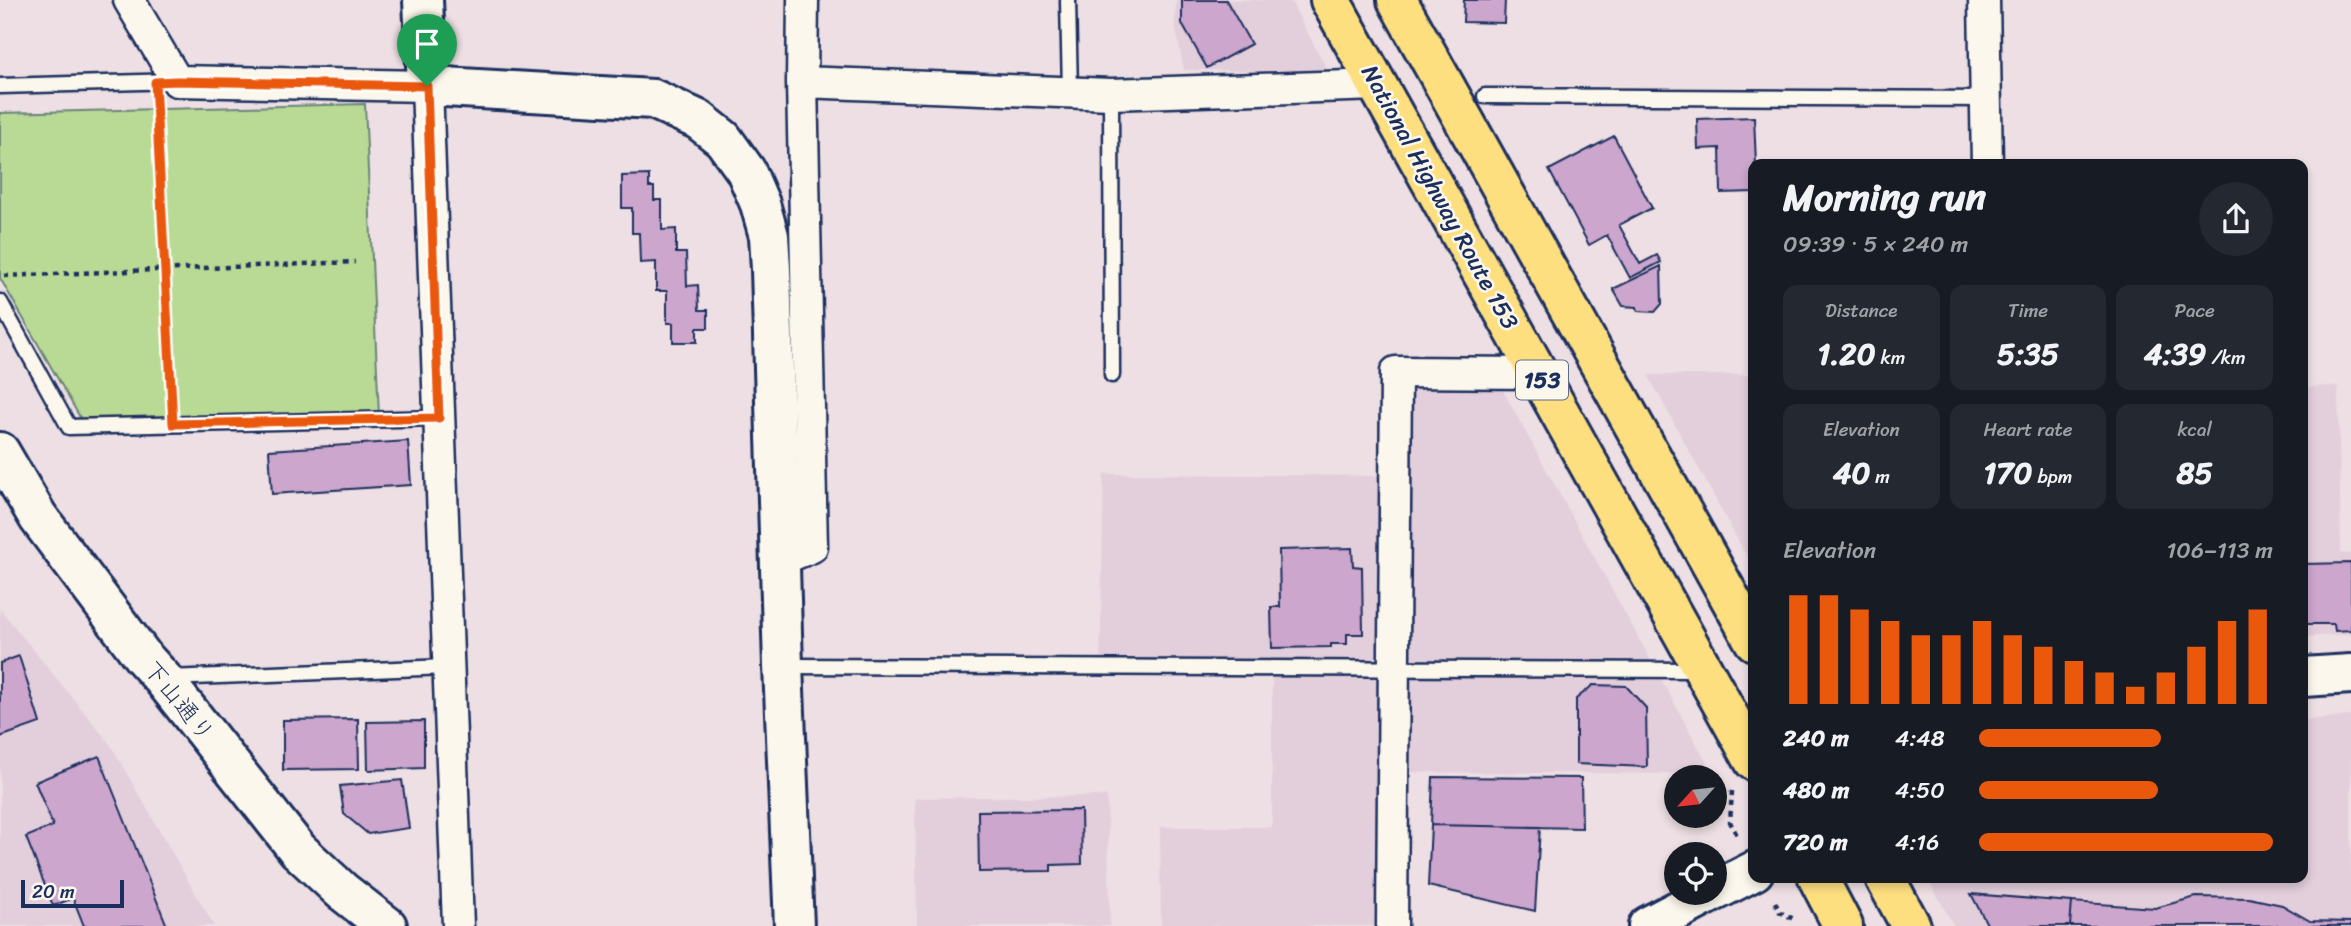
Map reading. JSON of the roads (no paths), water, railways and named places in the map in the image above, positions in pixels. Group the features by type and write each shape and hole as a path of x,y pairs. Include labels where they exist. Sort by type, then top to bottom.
{"highway":[{"name":"National Highway Route 153","path":"1330,0 1748,750"},
{"name":"153","path":"1397,0 1748,630"},
{"path":"1821,883 1843,926"},
{"path":"1888,883 1911,926"}],"street":[{"path":"129,0 166,82 427,86 653,99 699,120 723,139 746,171 760,204 769,236 794,926"},
{"path":"423,0 458,926"},
{"path":"780,560 812,547 802,82 803,0"},
{"path":"1984,0 1987,159"},
{"path":"802,82 1111,94 1378,85"},
{"path":"1392,926 1396,372 1538,373"},
{"name":"下山通り","path":"0,452 38,517 143,657 298,850 342,891 387,926"},
{"path":"2308,677 2351,674"},
{"path":"1727,890 1763,885"},
{"path":"1648,926 1689,905"}],"lane":[{"path":"1068,0 1070,92"},
{"path":"0,86 166,82"},
{"path":"1111,94 1112,375"},
{"path":"1485,96 1986,99"},
{"path":"0,302 69,427 439,418"},
{"path":"783,666 1703,670"},
{"path":"163,679 447,667"}]}
